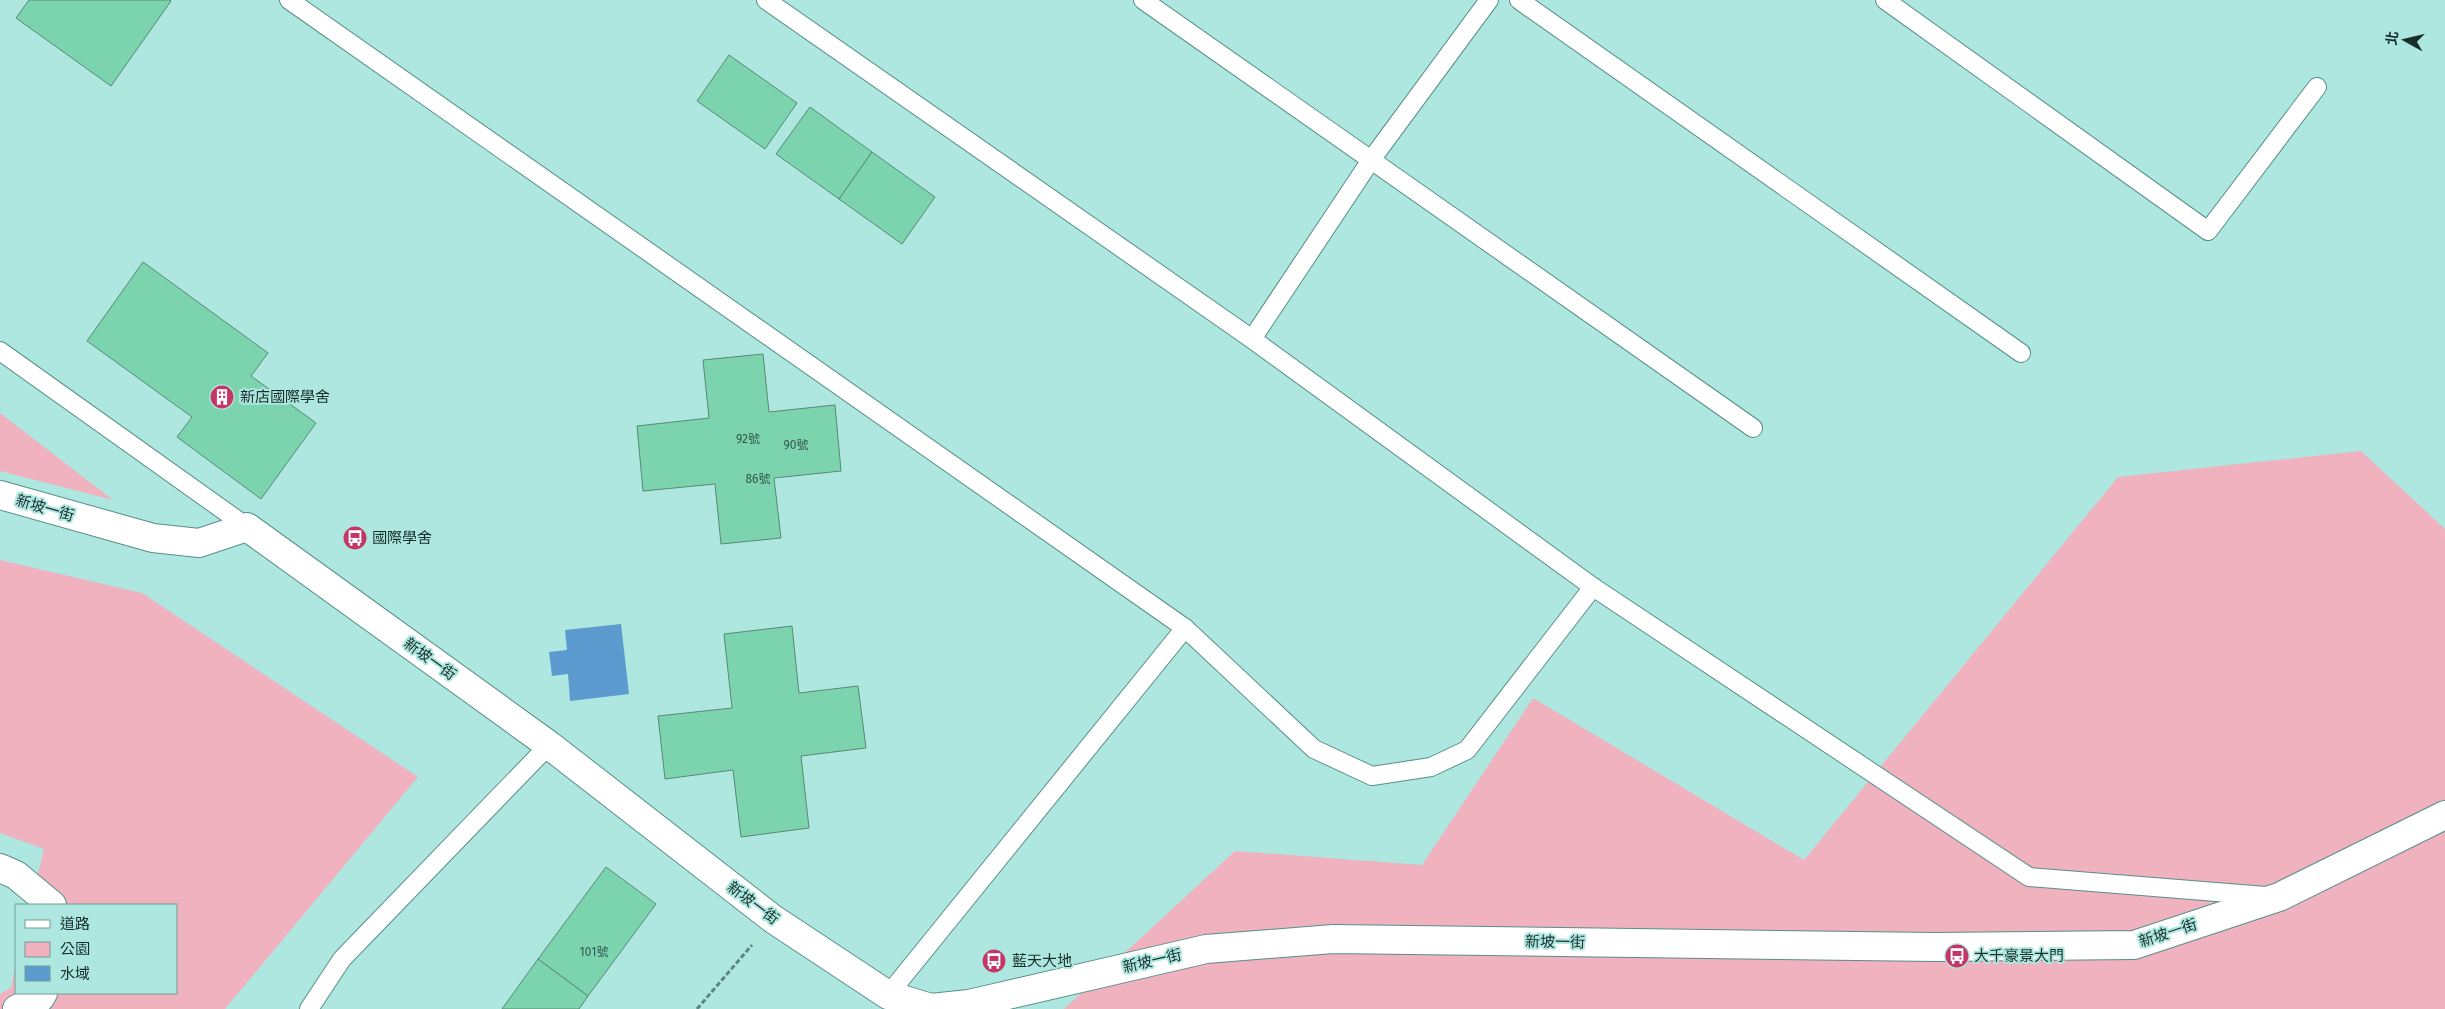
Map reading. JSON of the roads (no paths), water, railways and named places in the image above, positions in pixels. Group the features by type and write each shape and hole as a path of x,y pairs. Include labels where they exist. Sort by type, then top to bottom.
{"street":[{"name":"新坡一街","path":"0,495 153,538 199,543 247,526 549,744 773,919 888,995 930,1008 978,1002 1206,949 1333,940 1934,947 2134,945 2279,897 2445,815"},
{"path":"0,868 16,876 51,904"},
{"path":"17,1009 40,998 42,994"}],"lane":[{"path":"289,0 1185,628 1314,749 1372,776 1431,767 1467,750 1593,587"},
{"path":"766,0 1252,339 1593,587 2029,877 2279,897"},
{"path":"1143,0 1753,428"},
{"path":"1252,339 1371,160 1489,0"},
{"path":"1519,0 2021,352"},
{"path":"1885,0 2208,231 2316,88"},
{"path":"0,351 247,526"},
{"path":"888,995 1185,628"},
{"path":"309,1009 342,959 549,744"}],"water":[{"path":"621,624 629,694 570,701 568,674 552,676 549,652 567,650 565,630"}],"place":[{"name":"新店國際學舍","path":"222,397"},
{"name":"國際學舍","path":"355,538"},
{"name":"大千豪景大門","path":"1957,956"},
{"name":"藍天大地","path":"994,961"}]}
